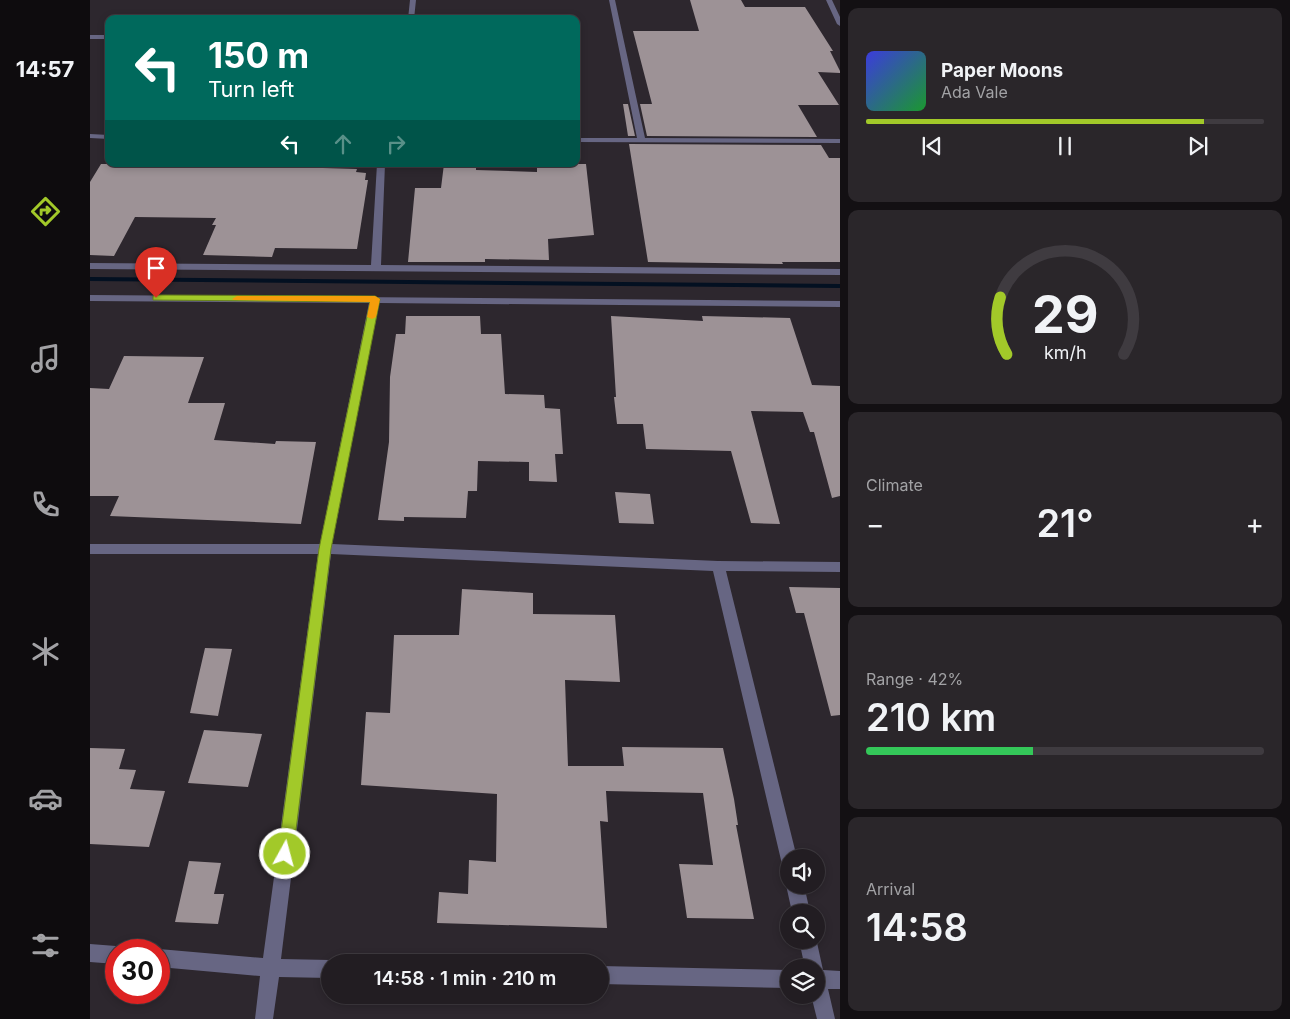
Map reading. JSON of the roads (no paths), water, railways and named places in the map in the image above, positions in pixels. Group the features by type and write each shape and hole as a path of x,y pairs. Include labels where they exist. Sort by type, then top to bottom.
{"street":[{"path":"412,15 414,0"},
{"path":"612,0 642,140"},
{"path":"829,0 840,24"},
{"path":"90,37 105,37"},
{"path":"90,136 105,136"},
{"path":"580,140 840,141"},
{"path":"376,269 381,167"},
{"path":"90,266 840,272"},
{"path":"90,298 840,304"},
{"path":"264,1019 325,549 375,299"},
{"path":"90,548 325,549 718,566 840,567"},
{"path":"718,566 786,849"},
{"path":"90,953 105,954"},
{"path":"170,959 270,968 321,969"},
{"path":"609,975 780,979"},
{"path":"825,977 840,980"},
{"path":"823,1004 826,1019"}],"waterway":[{"path":"90,279 840,286"}]}
